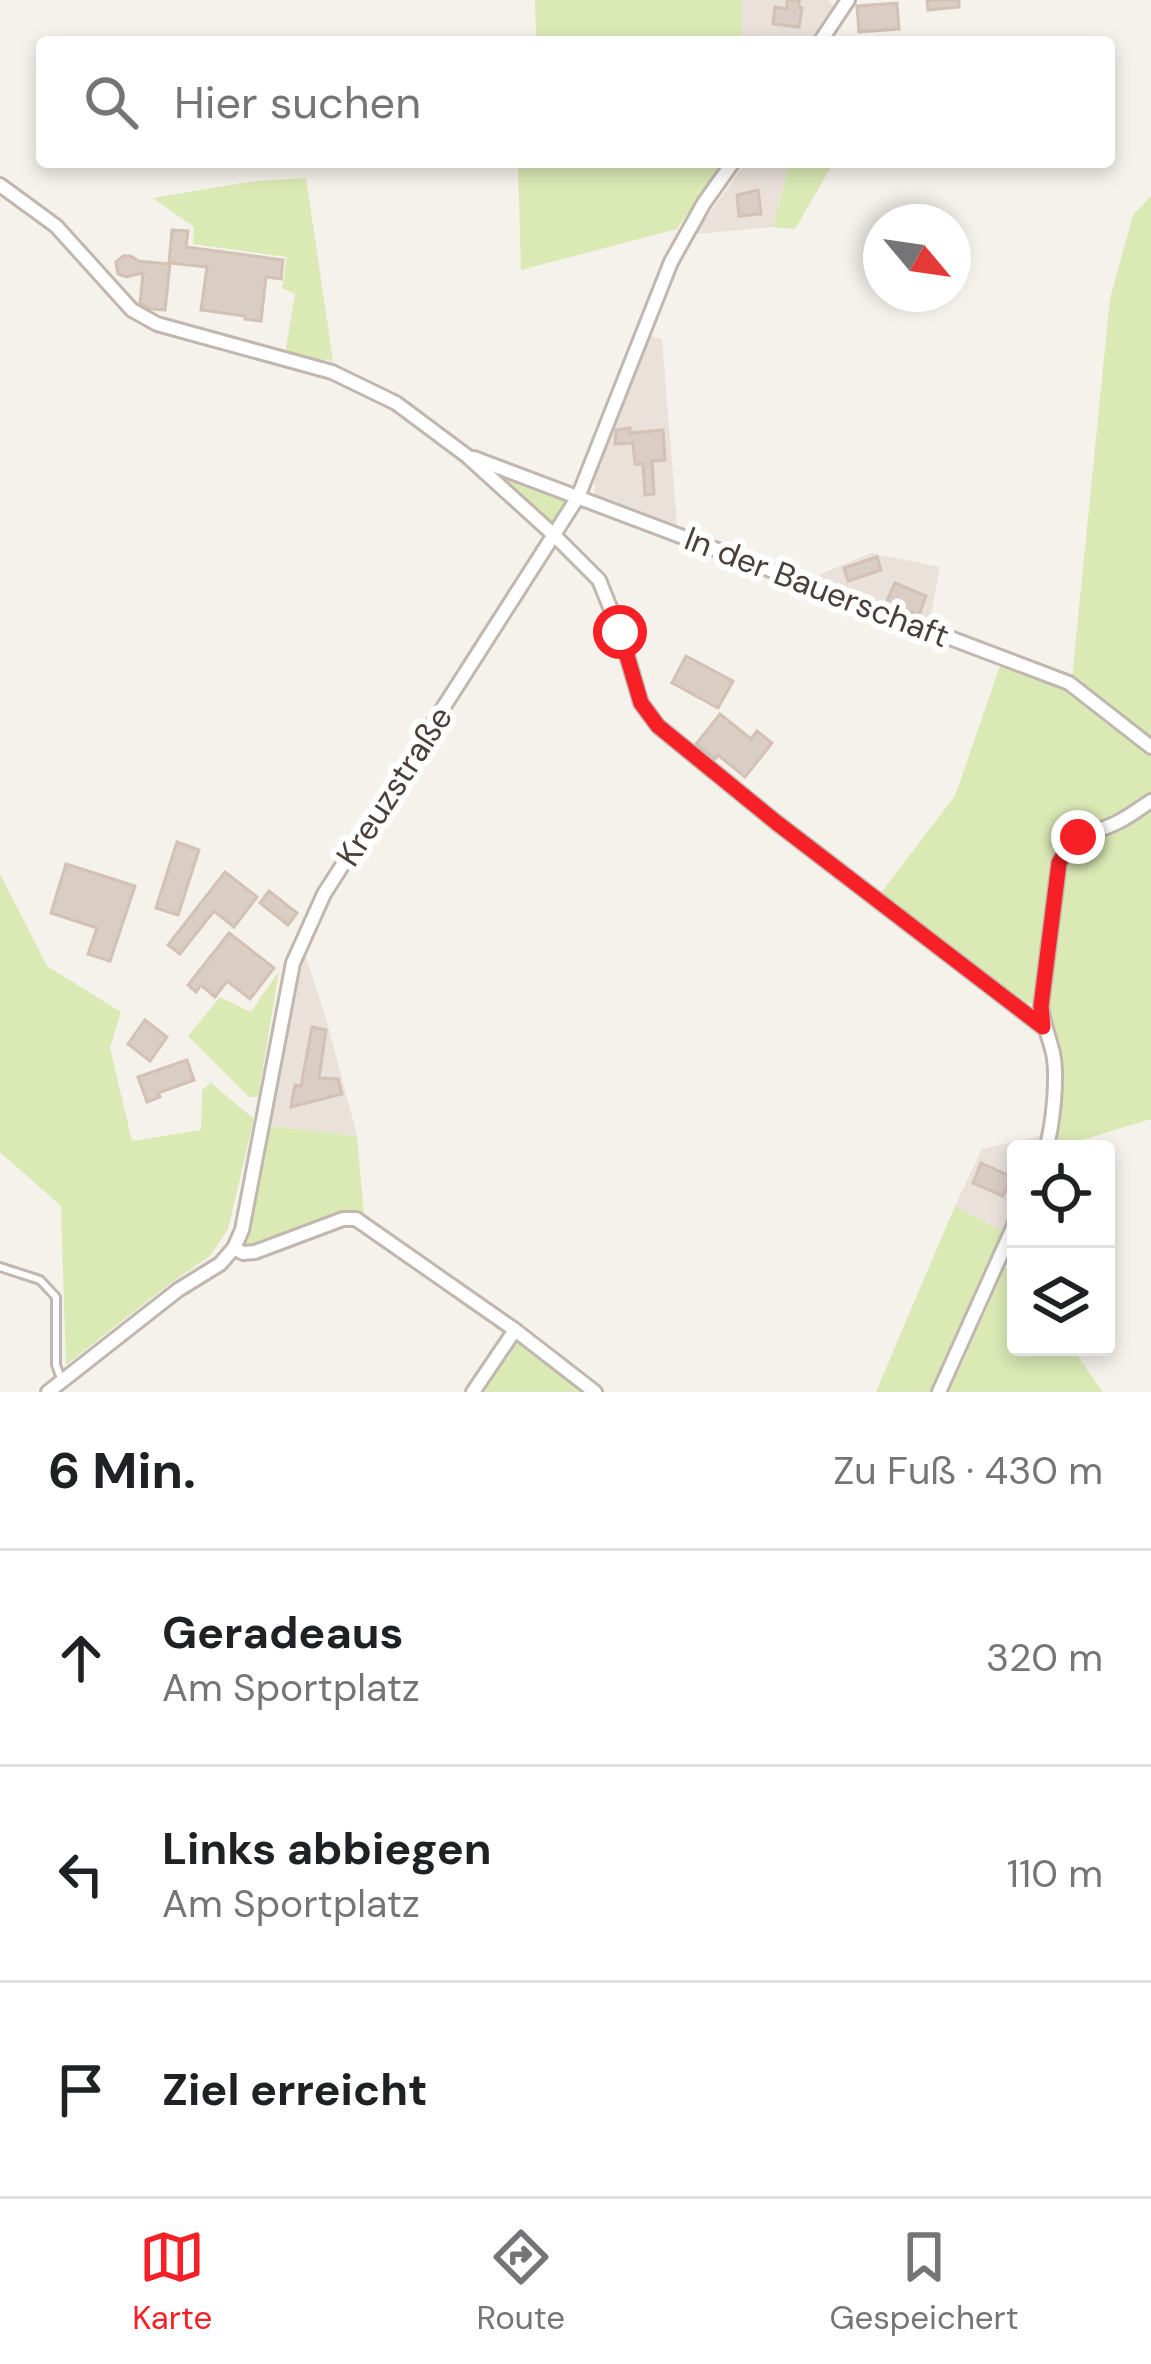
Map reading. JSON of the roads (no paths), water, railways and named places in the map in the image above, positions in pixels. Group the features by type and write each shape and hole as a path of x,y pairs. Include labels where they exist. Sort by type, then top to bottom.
{"street":[{"path":"824,36 848,0"},
{"name":"Kreuzstraße","path":"234,1247 242,1230 293,963 304,934 324,894 578,497 671,262 704,202 730,168"},
{"name":"In der Bauerschaft","path":"0,185 56,226 132,310 157,325 332,372 396,403 467,456 599,580 641,703 658,726 1043,1027"},
{"name":"In der Bauerschaft","path":"467,456 1070,682 1151,747"},
{"path":"1047,1140 1053,1055 1041,1006 1059,863 1078,837 1114,824 1151,801"},
{"path":"48,1392 178,1290 220,1264 234,1247 243,1253 255,1252 343,1219 356,1219 595,1392"},
{"path":"939,1392 1007,1241"},
{"path":"473,1392 514,1330"}],"lane":[{"path":"0,1267 40,1280 56,1297 56,1365 62,1381"}]}
